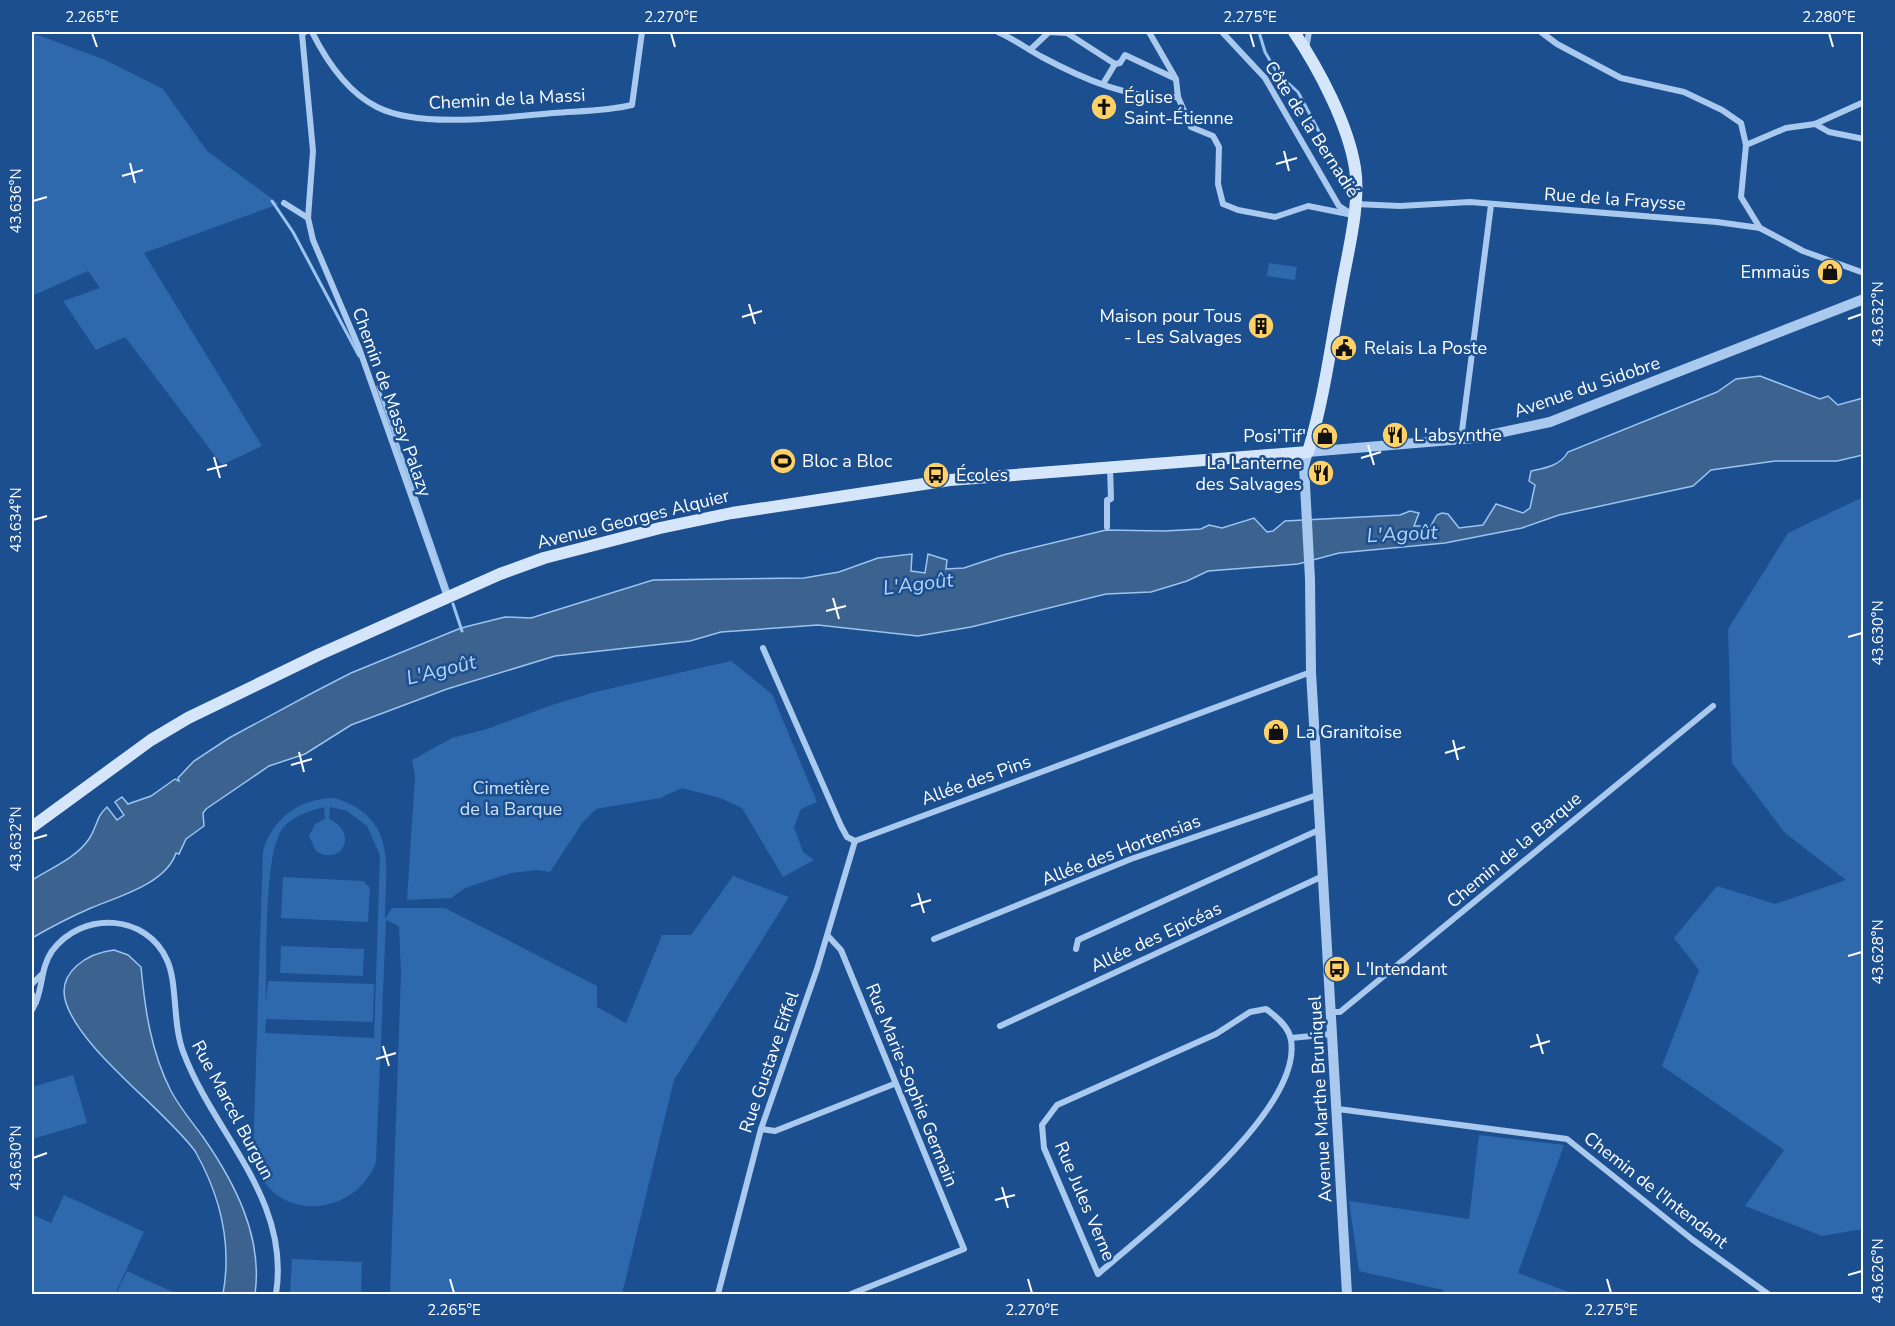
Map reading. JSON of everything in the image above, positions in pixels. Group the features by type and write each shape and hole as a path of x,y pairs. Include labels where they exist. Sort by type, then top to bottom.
{"main road":[{"path":"1294,32 1306,50 1349,141 1356,171 1354,210 1318,413 1308,452"},
{"name":"Avenue Georges Alquier","path":"32,827 151,740 188,718 447,598 544,558 588,545 732,513 950,480 1308,452"}],"street":[{"path":"284,203 308,218 313,151 302,34 305,32"},
{"name":"Chemin de la Massi","path":"312,32 325,56 347,84 375,107 405,117 481,118 632,105 642,32"},
{"path":"998,32 1021,42 1030,50 1103,84 1153,99 1178,97 1176,79 1149,32"},
{"path":"1030,50 1049,32 1067,33 1115,64"},
{"name":"Côte de la Bernadié","path":"1222,32 1265,78 1339,206 1354,210"},
{"path":"1306,50 1309,32"},
{"path":"1541,32 1557,44 1621,78 1684,92 1722,110 1741,123 1746,145 1742,197 1760,228"},
{"path":"1103,84 1115,64 1120,63 1125,55 1176,79"},
{"name":"Rue de la Fraysse","path":"1178,97 1191,127 1213,136 1219,147 1218,184 1223,204 1238,210 1275,217 1308,206 1339,212 1470,202 1648,215 1760,228 1803,251 1863,273"},
{"path":"1746,145 1786,128 1815,124 1863,102"},
{"path":"1815,124 1829,132 1863,139"},
{"path":"1461,439 1491,205"},
{"name":"Chemin de Massy Palazy","path":"308,218 322,264 359,348 447,598"},
{"name":"Avenue du Sidobre","path":"1308,452 1461,439 1550,422 1863,299"},
{"name":"Avenue Marthe Bruniquel","path":"1308,452 1304,466 1310,579 1311,672 1320,794 1347,1294"},
{"path":"1107,527 1107,500 1111,499 1110,466"},
{"path":"763,648 841,826 847,837 855,841"},
{"name":"Allée des Pins","path":"855,841 1311,672"},
{"name":"Chemin de la Barque","path":"1332,1012 1340,1012 1713,706"},
{"name":"Allée des Hortensias","path":"934,939 1131,859 1320,794"},
{"path":"1076,949 1078,940 1321,829"},
{"name":"Rue Gustave Eiffel","path":"718,1294 761,1129 828,936 855,841"},
{"name":"Allée des Epicéas","path":"1000,1026 1324,875"},
{"name":"Rue Marcel Burgun","path":"32,1010 36,1002 41,975 52,950 63,940 89,926 104,922 136,926 161,948 168,962 174,1017 183,1053 242,1157 266,1206 274,1232 277,1261 276,1294"},
{"name":"Rue Marie-Sophie Germain","path":"828,936 841,950 964,1250 851,1294"},
{"name":"Rue Marcel Burgun","path":"32,984 41,975"},
{"path":"32,994 36,1002"},
{"name":"Rue Jules Verne","path":"1266,1009 1280,1019 1292,1038 1288,1068 1278,1095 1261,1122 1204,1180 1098,1274 1044,1148 1042,1125 1057,1105 1216,1034 1250,1012 1266,1009"},
{"path":"1292,1038 1332,1034"},
{"path":"761,1129 775,1131 894,1084"},
{"name":"Chemin de l'Intendant","path":"1338,1109 1567,1139 1693,1240 1768,1294"}],"green space":[{"path":"32,33 103,59 163,89 207,151 279,204 144,253 262,446 222,465 125,337 96,350 63,301 100,288 88,271 32,296"},
{"path":"1269,263 1297,267 1295,280 1267,276"},
{"path":"1863,497 1863,1229 1822,1236 1745,1206 1784,1150 1662,1066 1699,970 1674,938 1717,886 1775,904 1846,880 1785,833 1732,763 1728,629 1788,533"},
{"name":"Cimetière de la Barque","path":"731,661 772,694 817,802 801,809 794,827 803,852 814,860 783,877 742,808 720,798 682,788 660,798 596,809 583,822 550,872 537,870 511,873 465,888 451,898 407,900 415,776 412,760 452,738 487,729 552,705 595,692"},
{"path":"335,798 356,807 370,818 379,832 386,863 385,919 392,908 445,908 597,986 597,1007 626,1023 662,935 691,935 733,876 789,897 674,1080 622,1294 390,1294 401,973 399,926 386,920 376,1162 366,1179 353,1193 337,1202 319,1206 301,1205 284,1199 269,1188 258,1171 254,1142 263,851 274,829 290,812 299,806 322,799","holes":["324,807 325,819 315,824 309,836 316,851 325,855 333,855 343,846 344,832 329,819 330,807 347,811 367,826 380,855 374,1038 265,1033 266,1019 373,1022 374,984 268,981 266,1001 267,910 272,860 277,841 283,828 302,814"]},
{"path":"283,877 363,881 370,888 368,922 281,918"},
{"path":"281,946 364,949 363,976 280,973"},
{"path":"73,1075 87,1123 32,1139 32,1087"},
{"path":"1479,1135 1564,1145 1518,1273 1574,1294 1442,1294 1443,1290 1359,1271 1349,1201 1469,1219"},
{"path":"64,1195 144,1232 115,1294 32,1294 32,1214 51,1223"},
{"path":"292,1259 362,1262 361,1294 290,1294"},
{"path":"127,1271 177,1294 116,1294"}],"water":[{"name":"L'Agoût","path":"1760,376 1820,399 1828,396 1838,405 1863,398 1863,455 1837,461 1775,461 1711,470 1693,486 1559,515 1522,528 1445,543 1339,553 1298,564 1208,571 1187,581 1151,592 1106,594 971,627 918,636 818,625 721,632 690,641 555,656 447,689 351,725 305,754 269,766 206,809 203,813 204,826 186,839 171,864 152,881 76,915 32,938 32,880 84,846 100,815 107,807 117,820 124,815 115,802 122,797 128,804 151,796 175,779 179,781 178,778 194,761 229,738 351,673 461,628 505,617 531,618 653,580 804,578 839,572 878,558 912,554 911,571 925,573 928,554 947,560 946,569 964,568 1003,555 1106,530 1164,531 1201,529 1209,525 1222,528 1254,518 1267,532 1273,531 1285,521 1400,515 1410,511 1419,513 1414,526 1424,526 1429,529 1437,515 1442,513 1448,514 1459,528 1483,525 1496,504 1523,513 1530,508 1535,485 1529,481 1531,471 1552,466 1568,452 1717,392 1736,379"},
{"path":"114,950 128,955 141,967 150,1030 164,1076 178,1103 226,1173 244,1211 255,1252 255,1294 223,1294 226,1257 222,1220 211,1185 195,1151 164,1116 105,1060 75,1021 66,1003 64,992 66,982 76,966 94,955"}],"waterway":[{"path":"1259,32 1265,52 1278,74 1298,92 1323,139"},
{"path":"272,201 293,232 359,356"},
{"path":"378,387 448,590"},
{"path":"453,604 462,631"}],"place":[{"name":"Église Saint-Étienne","path":"1104,107"},
{"name":"Emmaüs","path":"1830,272"},
{"name":"Maison pour Tous - Les Salvages","path":"1261,326"},
{"name":"Relais La Poste","path":"1344,348"},
{"name":"L'absynthe","path":"1395,435"},
{"name":"Posi'Tif'","path":"1325,436"},
{"name":"Bloc a Bloc","path":"783,461"},
{"name":"La Lanterne des Salvages","path":"1321,473"},
{"name":"Écoles","path":"936,475"},
{"name":"La Granitoise","path":"1276,732"},
{"name":"L'Intendant","path":"1337,969"}]}
